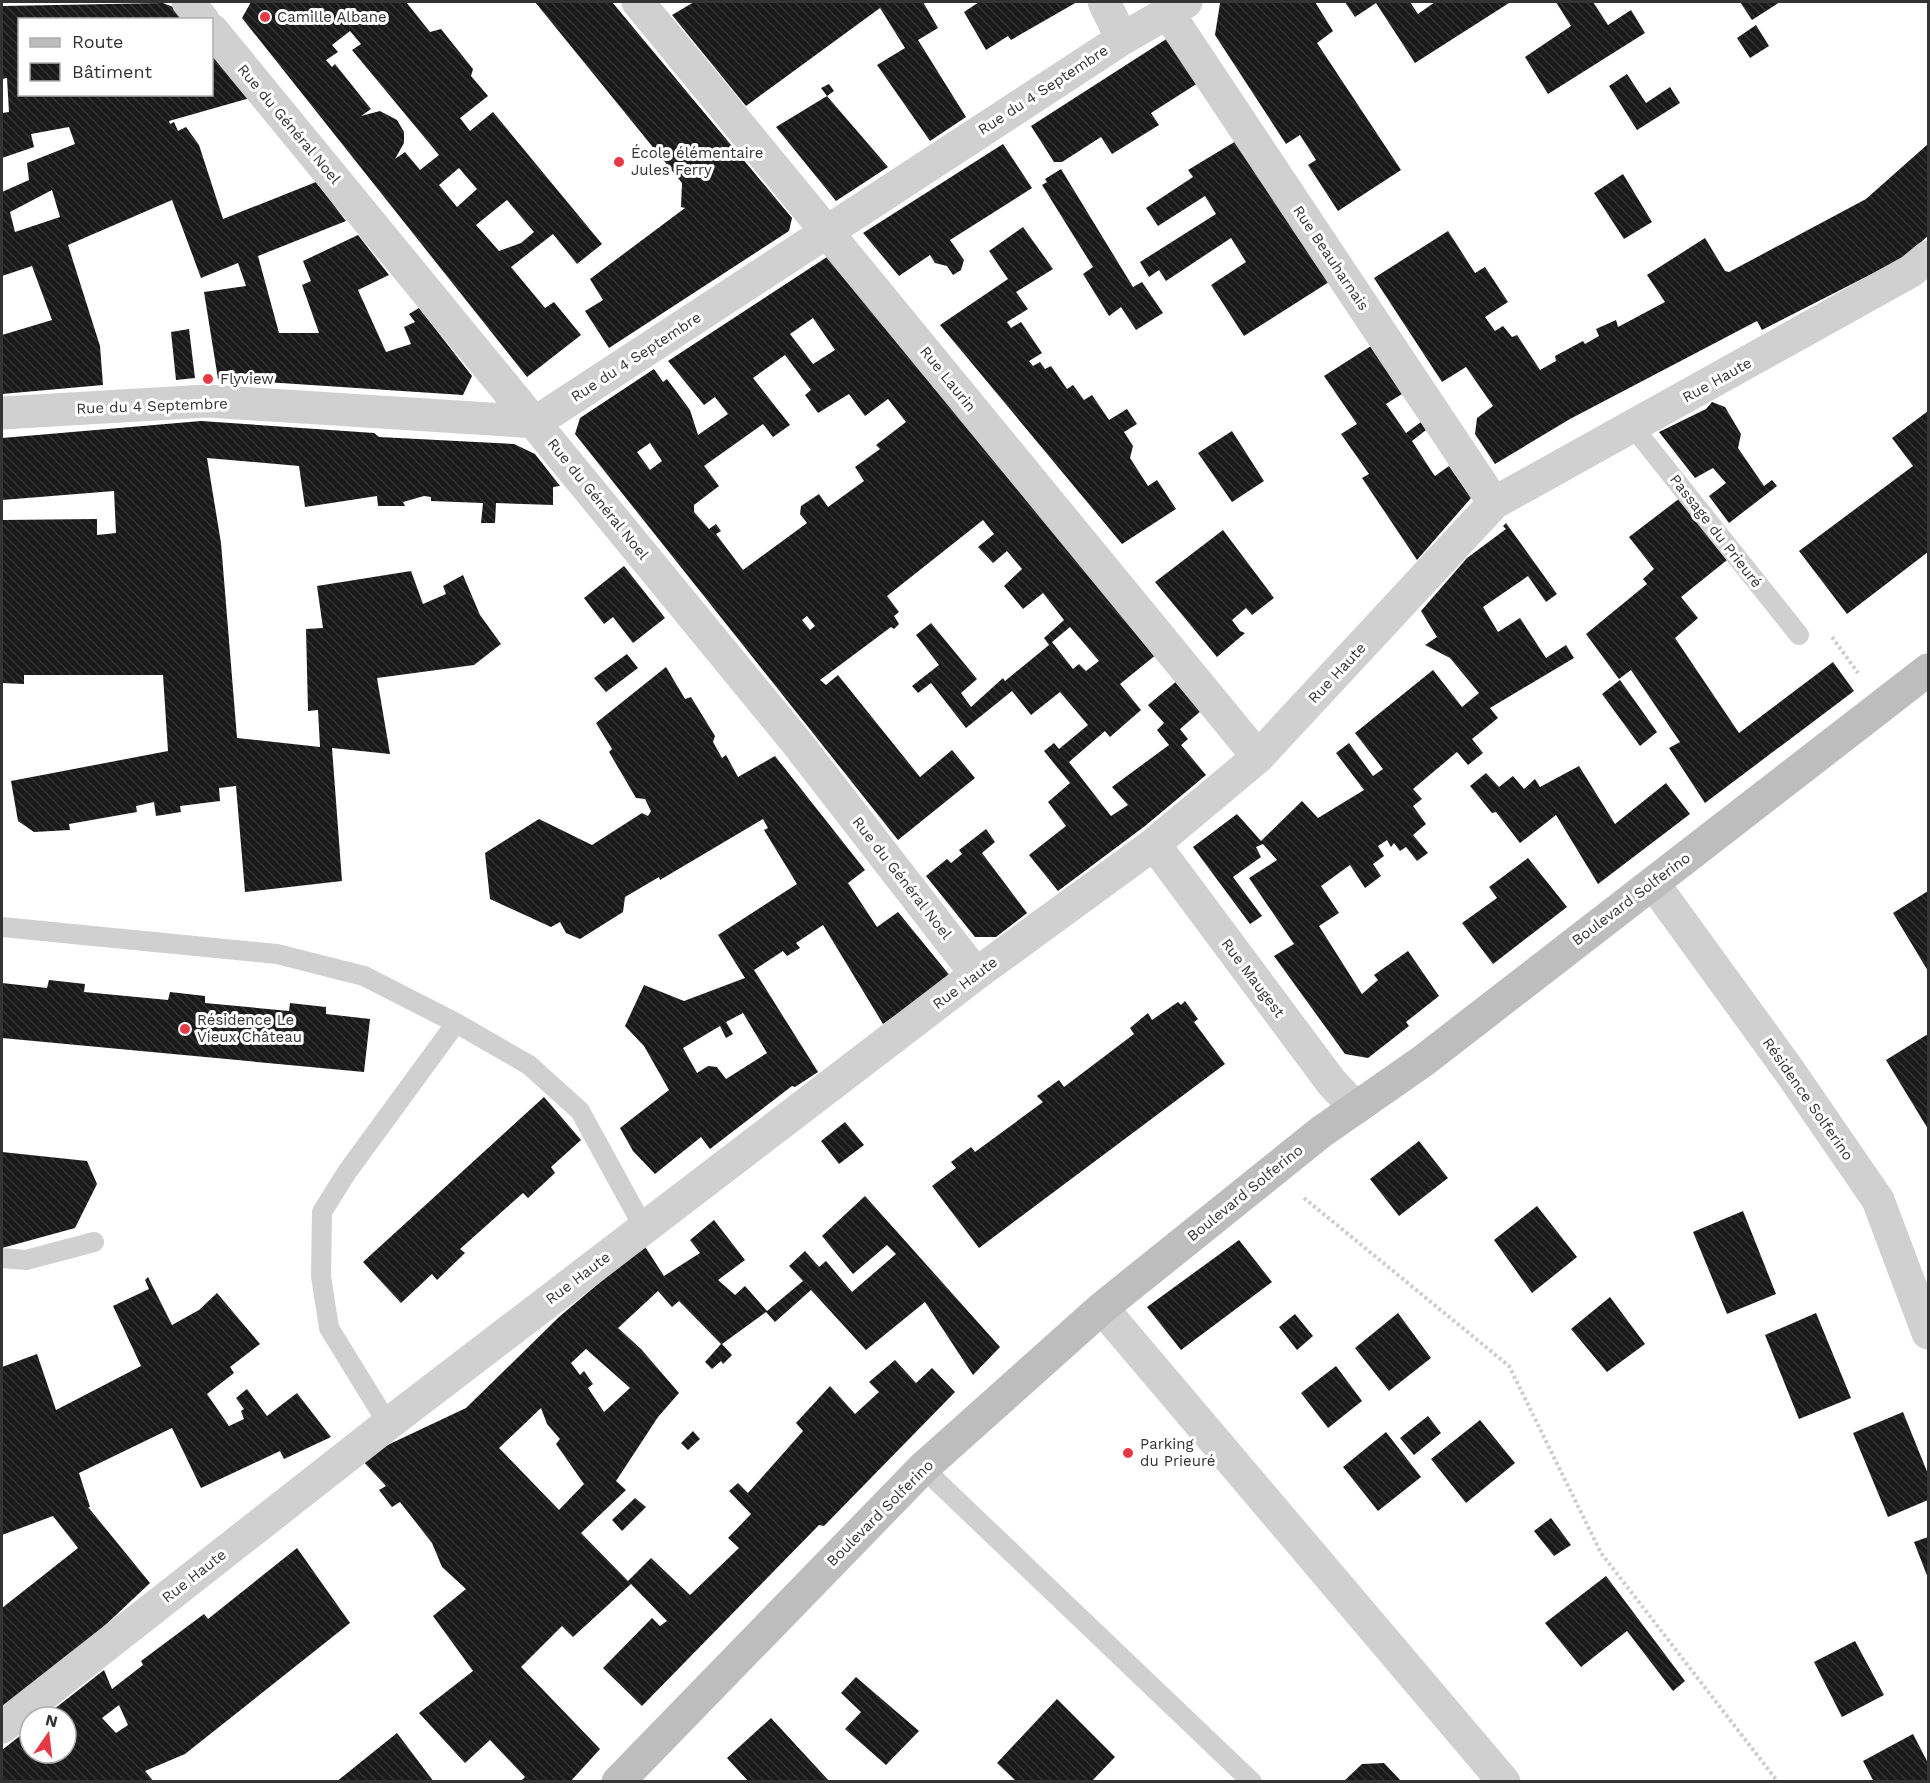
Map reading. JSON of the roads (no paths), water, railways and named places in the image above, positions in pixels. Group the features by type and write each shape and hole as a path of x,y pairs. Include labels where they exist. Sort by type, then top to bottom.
{"main road":[{"name":"Boulevard Solferino","path":"618,1782 923,1468 1102,1308 1320,1132 1423,1061 1929,670"}],"street":[{"path":"188,2 201,18"},
{"name":"Rue Laurin","path":"638,2 1258,757"},
{"path":"1104,2 1122,39"},
{"name":"Rue du 4 Septembre","path":"2,413 207,402 536,422 1122,39 1177,7"},
{"name":"Rue Beauharnais","path":"1177,7 1494,503"},
{"name":"Rue du Général Noel","path":"213,31 536,422 797,743 976,974"},
{"name":"Rue Haute","path":"2,1727 388,1424 976,974 1154,844 1258,757 1494,503 1911,272 1929,257"},
{"name":"Rue Maugest","path":"1154,844 1332,1083 1356,1108"},
{"name":"Résidence Solferino","path":"1653,883 1788,1069 1878,1200 1929,1333"},
{"path":"1102,1308 1504,1782"}],"lane":[{"name":"Passage du Prieuré","path":"1633,427 1798,635"},
{"path":"2,927 277,954 364,976 456,1023 529,1065 580,1112 644,1228"},
{"path":"388,1424 329,1328 321,1276 322,1212 347,1172 456,1023"},
{"path":"2,1258 26,1260 94,1242"},
{"path":"923,1468 1252,1782"}],"place":[{"name":"Camille Albane","path":"265,17"},
{"name":"École élémentaire Jules Ferry","path":"619,162"},
{"name":"Flyview","path":"208,379"},
{"name":"Résidence Le Vieux Château","path":"185,1029"},
{"name":"Parking du Prieuré","path":"1128,1453"}]}
